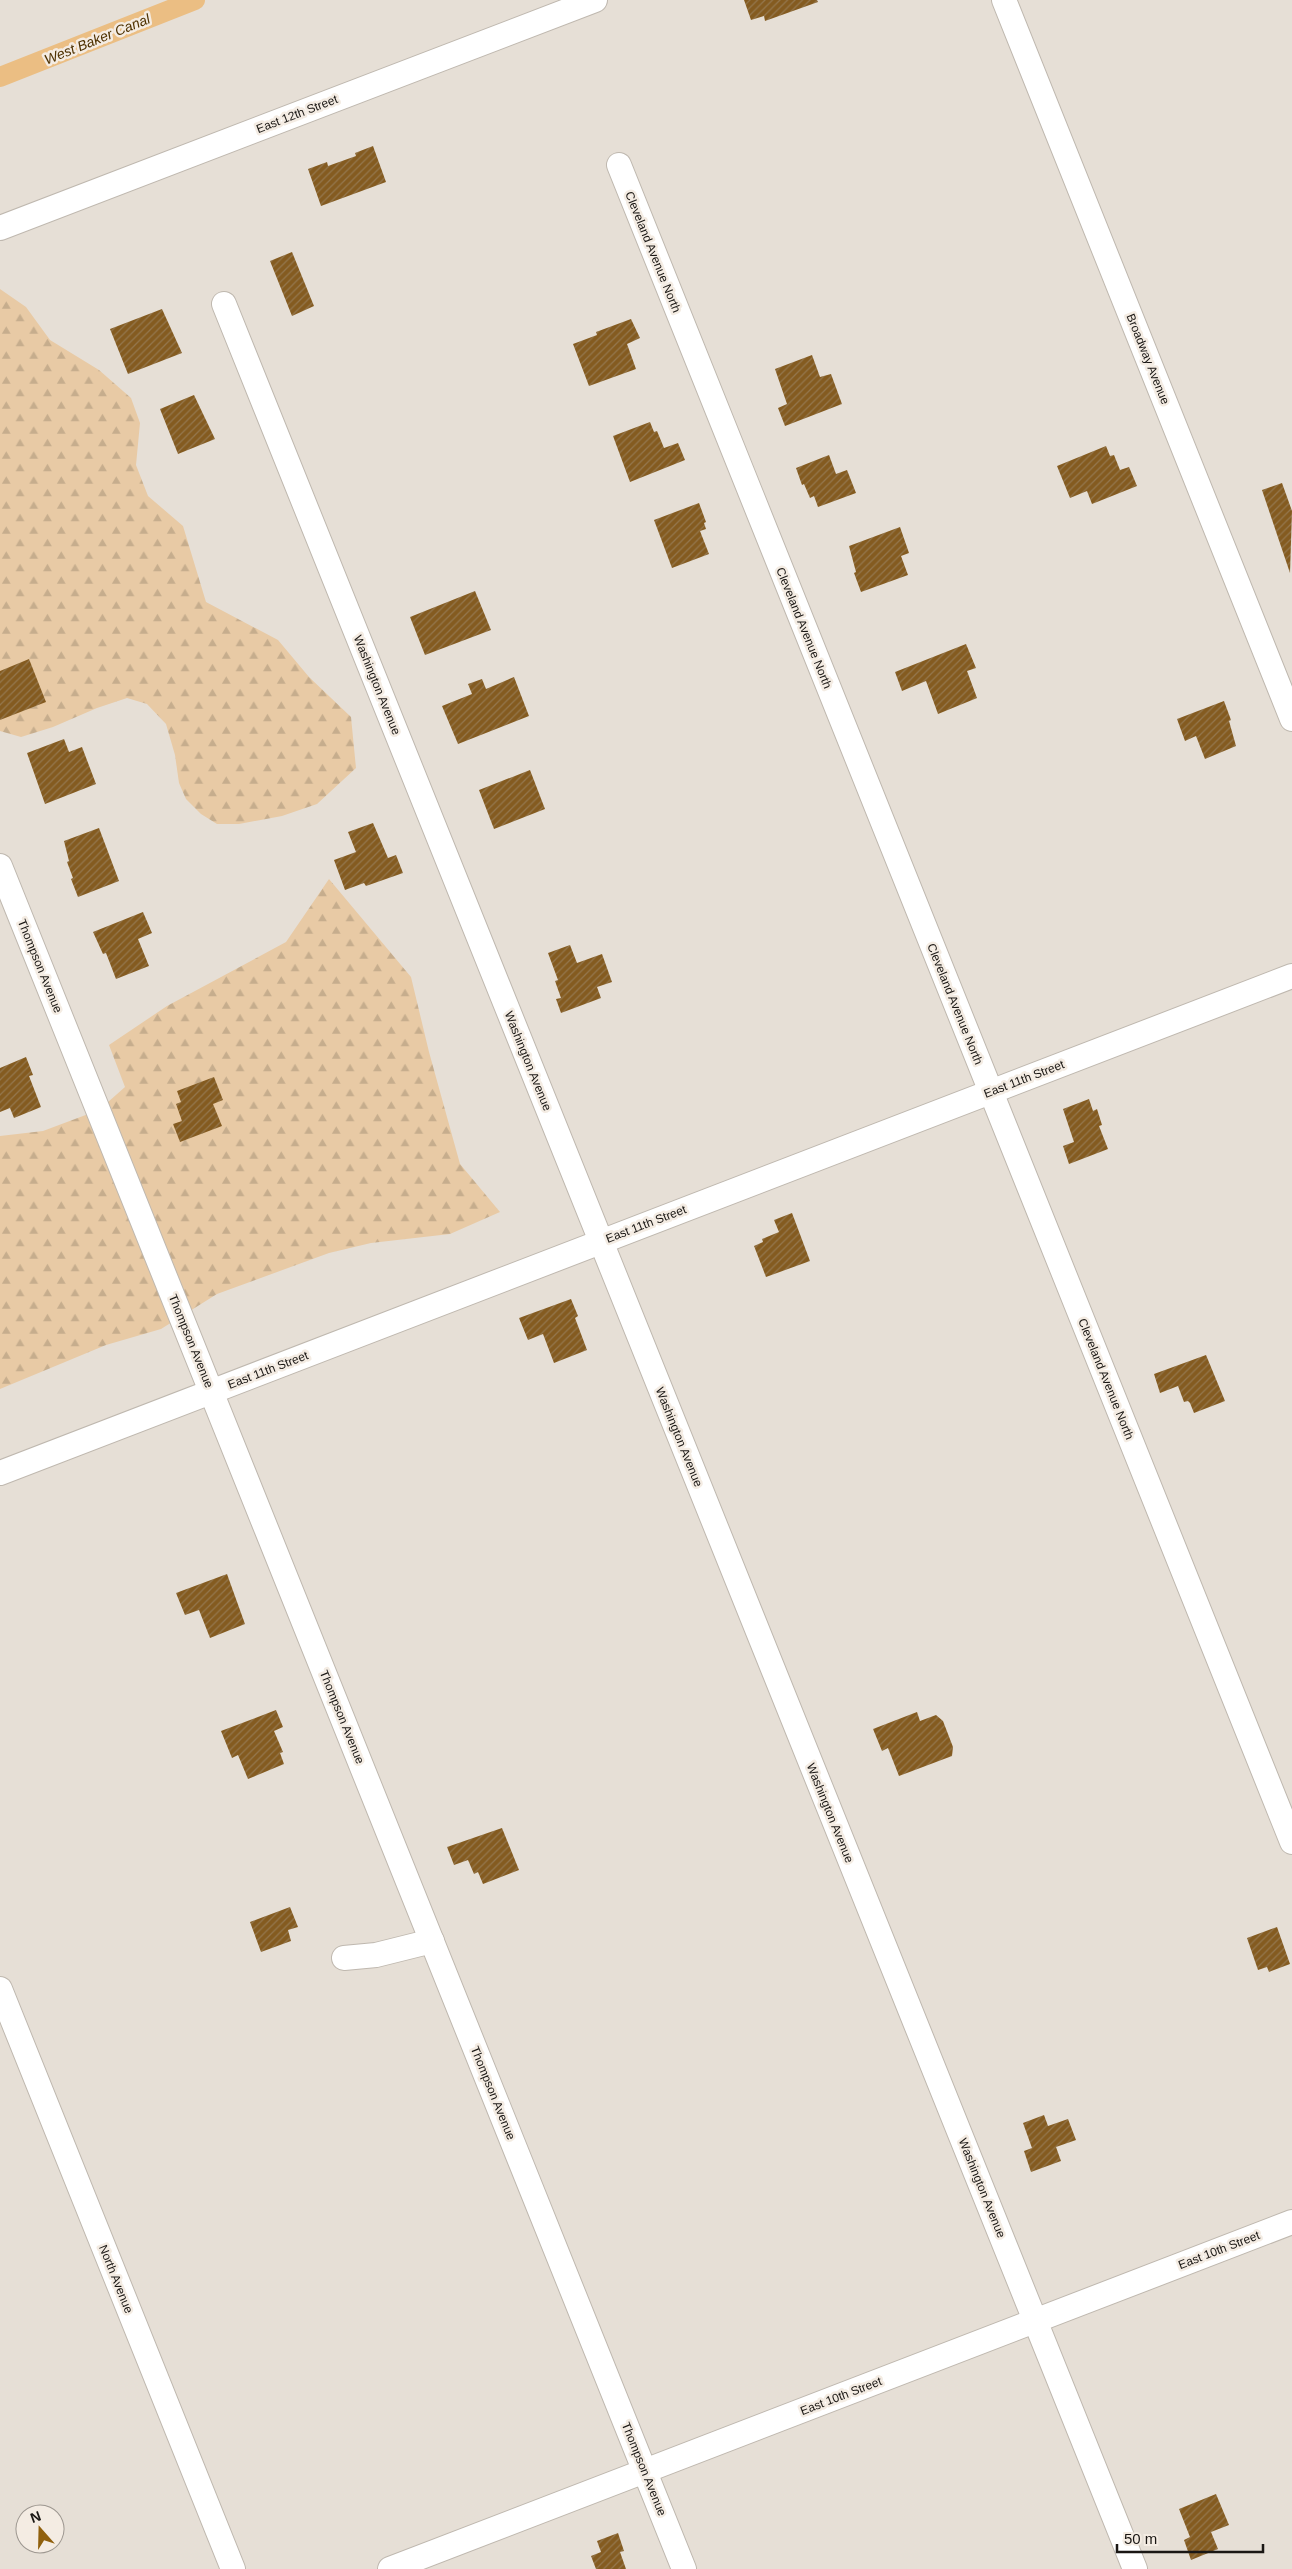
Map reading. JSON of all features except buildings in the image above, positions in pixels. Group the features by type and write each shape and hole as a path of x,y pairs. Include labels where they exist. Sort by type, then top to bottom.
{"street":[{"name":"East 12th Street","path":"0,228 595,0"},
{"name":"Broadway Avenue","path":"1004,0 1292,719"},
{"name":"Cleveland Avenue North","path":"619,166 1292,1842"},
{"name":"Washington Avenue","path":"224,304 1134,2569"},
{"name":"Thompson Avenue","path":"0,866 684,2569"},
{"name":"East 11th Street","path":"0,1473 1292,976"},
{"path":"344,1958 376,1954 432,1941"},
{"name":"North Avenue","path":"0,1989 233,2569"},
{"name":"East 10th Street","path":"390,2569 1292,2222"}],"green space":[{"path":"0,289 26,307 50,340 99,370 131,398 140,423 136,465 148,496 183,526 206,602 278,640 309,677 351,717 356,768 317,804 282,816 239,824 217,824 201,814 186,799 179,783 175,755 166,724 147,704 127,698 97,708 53,727 21,737 0,731"},
{"path":"329,879 411,977 429,1052 460,1164 500,1212 450,1234 371,1243 329,1253 217,1294 161,1329 106,1345 0,1389 0,1136 43,1131 99,1110 125,1087 109,1045 167,1006 286,942"}],"waterway":[{"name":"West Baker Canal","path":"0,77 195,0"}]}
